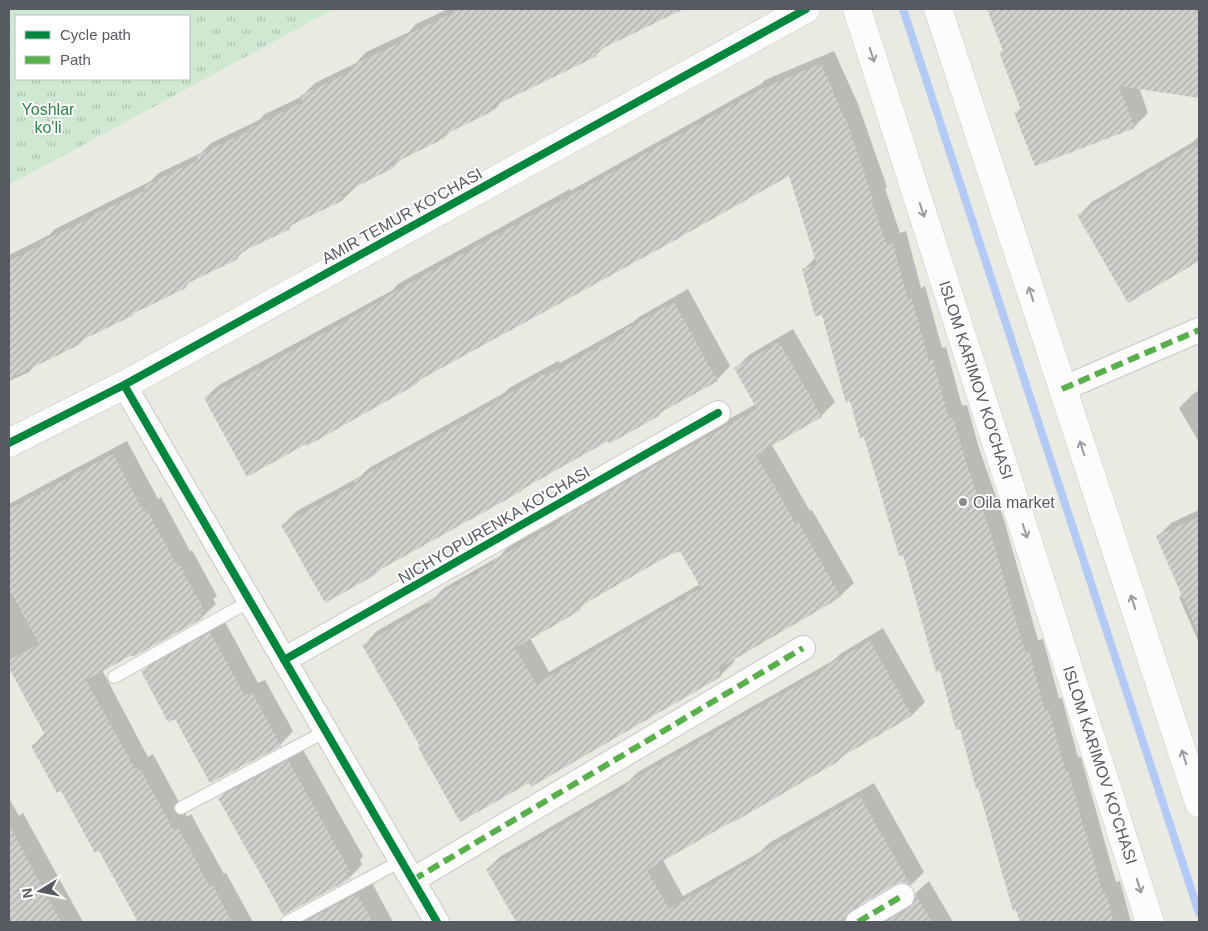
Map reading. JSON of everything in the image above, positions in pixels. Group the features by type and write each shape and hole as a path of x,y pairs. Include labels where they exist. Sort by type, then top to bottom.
{"main road":[{"name":"AMIR TEMUR KO'CHASI","path":"9,443 124,386 806,9"},
{"name":"ISLOM KARIMOV KO'CHASI","path":"857,9 1150,922"},
{"path":"938,9 1199,803"}],"street":[{"path":"1062,389 1199,330"},
{"path":"124,386 437,922"},
{"name":"NICHYOPURENKA KO'CHASI","path":"284,660 718,413"},
{"path":"407,870 803,648"},
{"path":"858,922 902,896"}],"lane":[{"path":"114,677 250,601"},
{"path":"182,808 326,731"},
{"path":"288,922 407,870"}],"green space":[{"name":"Yoshlar ko'li","path":"9,9 334,9 9,185"}],"building":[{"path":"460,9 684,9 595,52 597,56 494,106 495,110 444,135 445,138 392,164 394,168 341,194 344,200 289,226 290,229 236,255 238,259 184,285 186,288 80,341 81,344 9,379 9,261 41,245 40,242 92,217 92,215 146,190 144,186 198,160 196,156 251,130 250,128 303,102 300,96 353,70 351,66 403,41 401,38"},
{"path":"987,9 1199,9 1199,98 1119,86 1135,128 1035,166 1014,113 1021,110 999,52 1003,51"},
{"path":"821,63 845,117 887,245 893,244 908,300 912,299 929,361 933,360 949,419 953,417 966,462 991,534 1025,652 1029,651 1045,711 1049,710 1065,770 1068,769 1103,894 1106,893 1114,922 1020,922 1016,910 1013,911 960,729 956,730 940,671 936,672 903,555 899,556 864,437 860,438 850,401 846,403 822,315 815,316 802,269 817,265 789,176 416,382 417,384 307,446 306,444 247,477 204,398 324,333 383,298 557,203 750,94"},
{"path":"1199,143 1199,261 1128,303 1077,215"},
{"path":"674,302 718,381 609,444 608,441 374,573 375,575 325,603 281,525 356,484 354,481 544,374 546,376 625,332 624,330"},
{"path":"779,342 822,417 756,455 796,524 798,522 841,597 718,669 722,676 531,787 529,783 460,822 418,747 420,746 362,645 430,605 428,601 494,563 493,561 564,519 563,517 757,409 734,368","holes":["680,551 701,588 536,684 515,648 581,610 579,607 673,553"]},
{"path":"113,454 144,512 147,510 176,564 178,562 204,610 200,613 203,618 133,657 132,655 86,680 135,769 139,767 173,829 178,827 210,887 213,886 232,922 138,922 99,851 95,853 61,791 57,793 31,746 46,737 9,668 9,660 39,644 9,589 9,509"},
{"path":"1199,517 1199,635 1156,536"},
{"path":"210,632 245,696 252,692 281,746 210,783 175,719 168,722 141,671"},
{"path":"870,641 912,716 838,759 839,761 647,870 669,909 860,796 911,886 902,882 895,884 851,910 844,922 516,922 486,869 625,788 623,785 826,669 825,667"},
{"path":"288,760 350,871 346,873 350,879 283,915 218,798"},
{"path":"9,825 47,896 61,922 9,922"},
{"path":"915,893 932,922 885,922 909,908 914,902"},
{"path":"357,894 373,922 304,922"}],"waterway":[{"path":"903,9 1199,913"}],"marked path":[{"path":"1062,389 1199,330"},
{"path":"413,880 803,648"},
{"path":"858,922 902,896"}],"cycle path":[{"path":"9,443 124,385 806,9"},
{"path":"124,385 437,922"},
{"path":"284,660 718,413"}],"place":[{"name":"Oila market","path":"963,502"}]}
